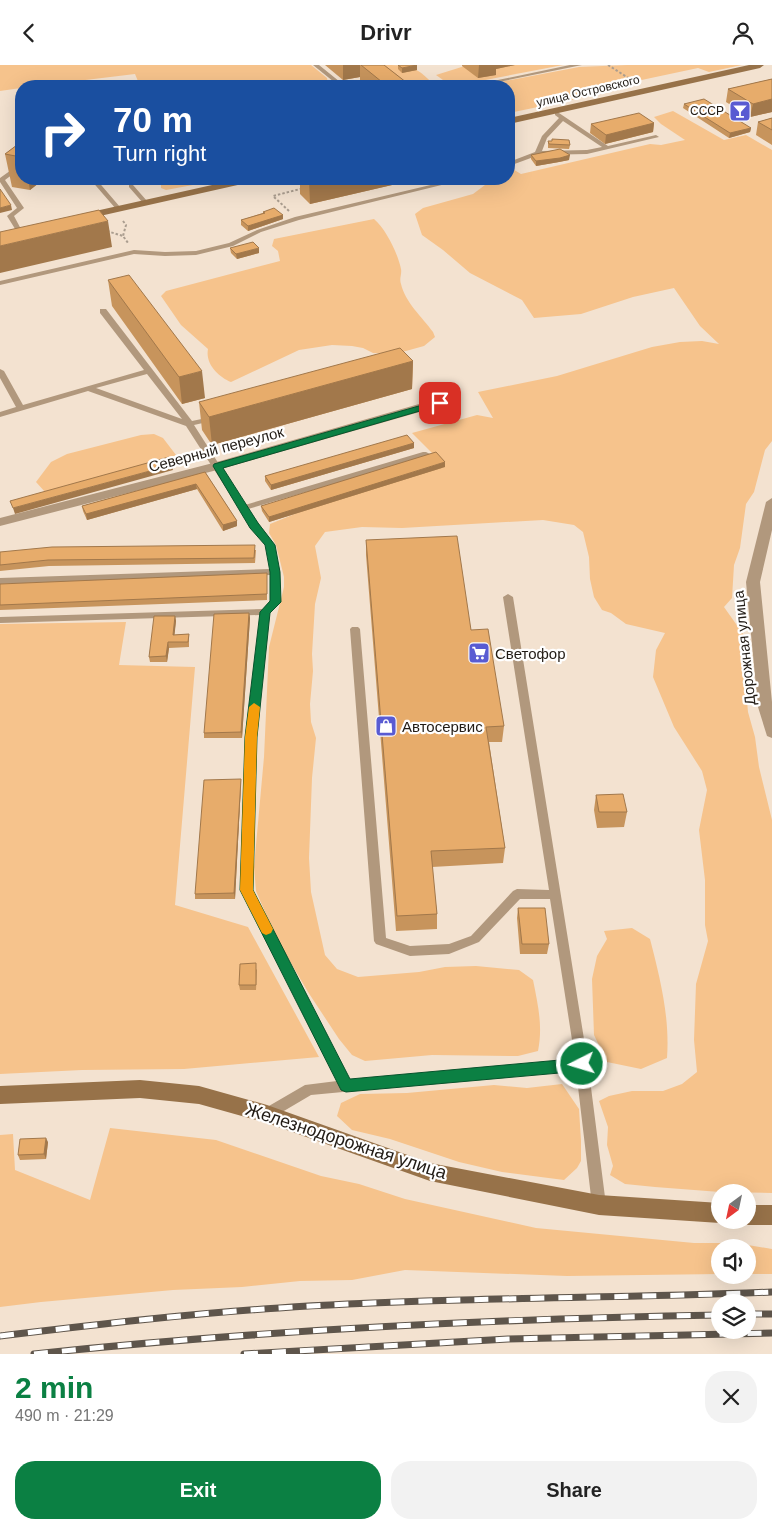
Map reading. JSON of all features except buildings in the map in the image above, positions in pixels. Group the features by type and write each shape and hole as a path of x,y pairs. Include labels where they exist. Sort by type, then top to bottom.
{"main road":[{"name":"улица Островского","path":"515,120 760,65"},
{"path":"73,219 223,185"},
{"name":"Железнодорожная улица","path":"0,1095 140,1089 199,1095 267,1114 430,1172 599,1205 711,1212"},
{"path":"756,1215 772,1215"}],"street":[{"path":"376,80 391,77 383,71"},
{"name":"Северный переулок","path":"0,522 217,466 440,403"},
{"name":"Дорожная улица","path":"772,502 753,582 766,707 772,732"}],"lane":[{"path":"316,65 335,80"},
{"path":"503,80 579,65"},
{"path":"553,111 608,148"},
{"path":"538,153 544,137 562,118"},
{"path":"515,162 538,153 587,152 656,137"},
{"path":"15,170 2,180 21,208 10,216 19,231"},
{"path":"98,185 118,208"},
{"path":"0,283 134,252 196,253 231,245 259,231 297,218 437,185"},
{"path":"130,186 145,202"},
{"path":"103,311 189,424 254,525 270,545 275,572 275,602 265,612 251,737 246,890 346,1086"},
{"path":"0,371 21,409"},
{"path":"0,415 149,371"},
{"path":"88,388 189,424 226,414"},
{"path":"243,508 426,454"},
{"path":"0,581 275,572"},
{"path":"508,597 582,1064 599,1205"},
{"path":"0,619 265,612"},
{"path":"355,629 380,941 410,951 449,949 474,939 517,894 555,895"},
{"path":"267,1114 309,1089 582,1064"}],"path":[{"path":"608,65 636,83"},
{"path":"297,218 273,196 310,187"},
{"path":"99,233 108,231 123,235 134,252"}],"shaded area":[{"path":"0,65 311,65 327,80 138,80 135,74 86,80 15,80 15,89 0,91"},
{"path":"382,65 406,66 417,70 428,80 400,80"},
{"path":"468,65 563,65 485,80 443,80 436,75"},
{"path":"742,65 709,72 698,68 604,88 601,93 596,95 515,112 515,80 511,80 579,67"},
{"path":"673,111 724,140 746,135 772,150 772,441 765,450 754,492 746,504 740,548 734,565 732,598 724,607 748,641 745,679 748,712 772,820 772,1193 756,1193 756,1184 711,1184 711,1191 625,1184 610,1175 613,1166 607,1145 608,1127 599,1101 609,1096 632,1091 663,1091 682,1084 697,1072 694,1040 696,984 708,941 705,925 705,880 699,830 707,790 702,771 674,727 653,677 656,650 665,633 626,624 611,613 602,610 594,597 590,579 589,557 583,532 574,525 543,520 402,528 362,527 325,532 315,546 321,578 315,604 312,654 313,671 310,704 311,722 316,738 312,778 309,858 311,892 325,955 337,969 358,977 419,972 445,967 476,966 519,970 533,980 540,1024 538,1051 518,1056 432,1055 365,1061 352,1055 308,992 275,936 256,891 254,867 264,757 269,647 284,587 284,577 276,545 269,533 270,524 436,457 412,433 477,415 493,418 478,392 557,376 652,347 680,342 702,341 719,344 700,326 674,288 633,297 581,314 534,318 522,300 470,273 422,235 415,214 423,208 473,194 485,185 515,185 515,170 521,174 650,144 661,145 685,140 654,117"},
{"path":"161,185 193,185 166,190 161,188"},
{"path":"374,219 387,235 394,249 401,269 400,282 406,297 435,337 424,346 395,354 373,353 363,348 332,345 299,350 231,382 214,369 209,360 208,349 181,325 161,296 166,291 280,261 278,251 272,246 274,239"},
{"path":"154,434 163,438 176,455 155,465 46,493 36,482 51,462 67,454 141,435"},
{"path":"126,622 119,665 195,667 175,905 248,927 319,1057 184,1069 82,1070 0,1074 0,624"},
{"path":"632,928 650,939 661,983 668,1043 667,1058 641,1069 607,1062 594,1035 592,979 597,956 607,939 604,931"},
{"path":"562,1084 579,1109 581,1141 581,1161 577,1168 564,1180 502,1172 459,1162 390,1139 352,1130 337,1116 341,1103 360,1094 407,1093 494,1085 527,1088"},
{"path":"110,1128 216,1140 321,1176 359,1184 405,1199 536,1228 711,1243 711,1274 567,1276 405,1270 352,1280 300,1281 242,1287 173,1290 0,1307 0,1135 13,1134 15,1170 90,1200"},
{"path":"756,1246 772,1249 772,1274 756,1274"}],"railway":[{"path":"0,1336 209,1313 341,1304 772,1292"},
{"path":"756,1314 772,1314"},
{"path":"34,1354 205,1338 377,1327 548,1319 711,1315"},
{"path":"244,1354 508,1339 772,1333"}],"slow traffic":[{"path":"254,707 251,737 246,890 266,929"}],"place":[{"name":"СССР","path":"740,111"},
{"name":"Светофор","path":"479,653"},
{"name":"Автосервис","path":"386,726"}],"route":[{"path":"440,403 217,466 254,525 270,545 275,572 275,602 265,612 251,737 246,890 346,1086 582,1064"}]}
